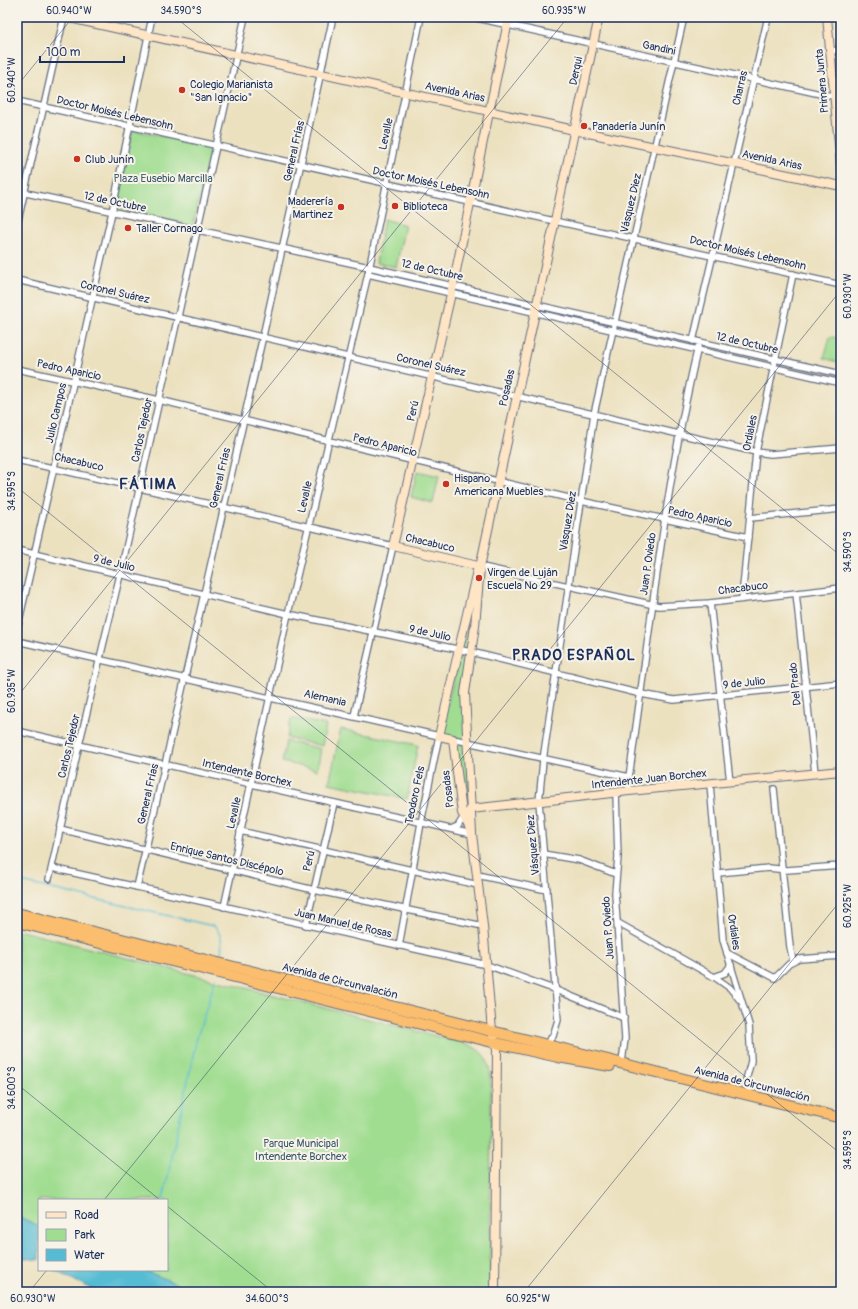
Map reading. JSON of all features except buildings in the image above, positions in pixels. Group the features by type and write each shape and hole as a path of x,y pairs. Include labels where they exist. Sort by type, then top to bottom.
{"highway":[{"name":"Avenida de Circunvalación","path":"17,913 622,1062 734,1092 841,1118"},
{"name":"Avenida de Circunvalación","path":"17,922 496,1043 558,1057 658,1072"}],"main road":[{"name":"Avenida Arias","path":"64,17 574,130 841,186"},
{"name":"Derqui","path":"574,130 599,17"},
{"name":"Primera Junta","path":"826,17 838,96 841,167"},
{"name":"Perú","path":"394,546 452,289 508,21"},
{"name":"Posadas","path":"459,650 536,309 574,130"},
{"name":"Chacabuco","path":"394,546 479,566"},
{"name":"Posadas","path":"472,834 465,693 475,626 479,566"},
{"name":"Teodoro Fels","path":"439,736 459,650"},
{"name":"Alemania","path":"439,736 453,739"},
{"name":"Posadas","path":"453,739 464,818 472,834"},
{"name":"Intendente Juan Borchex","path":"471,809 629,791 841,771"},
{"path":"464,818 471,809"},
{"path":"472,834 484,926 492,1031 496,1043 495,1292"}],"street":[{"path":"17,225 64,17"},
{"name":"Julio Campos","path":"17,630 112,212 152,17"},
{"name":"Carlos Tejedor","path":"49,879 79,745 120,575 196,230 245,17"},
{"name":"General Frías","path":"137,887 244,421 333,17"},
{"name":"Levalle","path":"224,907 288,614 368,274 421,17"},
{"name":"Gandini","path":"472,17 508,21 593,43 753,79 838,96"},
{"name":"Vásquez Diez","path":"546,1044 556,1029 556,990 538,802 543,760 594,414 684,17"},
{"name":"Charras","path":"732,163 768,17"},
{"path":"830,51 841,50"},
{"name":"Doctor Moisés Lebensohn","path":"17,101 841,285"},
{"name":"Juan P. Oviedo","path":"629,791 629,777 652,605 678,432 697,350 696,342 712,255 732,163"},
{"name":"12 de Octubre","path":"17,190 369,267 613,330 841,383"},
{"name":"12 de Octubre","path":"368,274 452,289"},
{"name":"Ordiales","path":"742,598 756,452 793,274"},
{"name":"Coronel Suárez","path":"17,280 594,414 678,432 756,452 771,454 841,448"},
{"name":"12 de Octubre","path":"536,309 614,323 841,374"},
{"name":"Pedro Aparicio","path":"17,369 159,400 497,482 748,537"},
{"name":"Chacabuco","path":"17,460 394,546"},
{"name":"Pedro Aparicio","path":"750,518 841,509"},
{"name":"Perú","path":"354,716 394,546"},
{"name":"9 de Julio","path":"17,550 288,614 471,652 641,694 674,700 806,687 841,682"},
{"name":"Chacabuco","path":"479,566 652,605 710,603 742,598 841,588"},
{"name":"Del Prado","path":"796,593 815,773"},
{"path":"710,603 730,782"},
{"name":"Alemania","path":"17,640 99,660 439,736"},
{"name":"Intendente Borchex","path":"17,731 472,834"},
{"name":"Teodoro Fels","path":"399,946 421,823 439,736"},
{"name":"Alemania","path":"453,739 543,760 629,777"},
{"name":"Ordiales","path":"710,784 723,940 749,1025 751,1061 746,1080"},
{"path":"774,789 790,947 793,961"},
{"name":"Juan P. Oviedo","path":"616,793 618,845 615,893 624,1018 622,1062"},
{"name":"Perú","path":"306,925 334,803"},
{"path":"451,829 458,826 464,818"},
{"name":"Enrique Santos Discépolo","path":"60,829 145,850 232,869 314,890 484,926"},
{"path":"240,831 478,885"},
{"path":"544,854 579,860 616,874"},
{"path":"718,873 769,868 782,870 841,866"},
{"name":"Juan Manuel de Rosas","path":"52,868 487,965 556,990 624,1018"},
{"path":"477,875 547,890"},
{"path":"618,923 714,977 730,988 742,1003"},
{"path":"727,953 775,978 793,961 799,959 841,956"},
{"path":"714,977 725,973 731,965"},
{"path":"734,1092 746,1080 752,1096"}],"green space":[{"name":"Plaza Eusebio Marcilla","path":"133,130 211,147 193,226 116,209"},
{"path":"384,219 405,225 396,267 376,263"},
{"path":"830,337 841,338 841,363 824,358"},
{"path":"417,471 439,476 433,503 411,497"},
{"path":"479,582 465,693 471,809 463,818 453,739 439,736"},
{"path":"291,718 326,725 322,746 287,738"},
{"path":"341,729 418,745 407,799 329,783"},
{"path":"286,741 321,749 317,770 282,762"},
{"name":"Parque Municipal Intendente Borchex","path":"17,930 467,1044 481,1052 488,1062 491,1090 490,1292 195,1292 146,1271 168,1271 168,1199 38,1199 38,1226 17,1216"}],"water":[{"path":"17,1216 38,1226 38,1260 17,1257"},
{"path":"56,1271 145,1271 175,1283 187,1291 195,1292 97,1292"}],"waterway":[{"path":"17,881 213,926 219,932 222,944 221,956"},
{"path":"163,1199 196,1041 216,977"}],"place":[{"name":"Colegio Marianista \"San Ignacio\"","path":"182,90"},
{"name":"Panadería Junín","path":"584,126"},
{"name":"Club Junín","path":"77,159"},
{"name":"Biblioteca","path":"395,206"},
{"name":"Maderería Martinez","path":"341,207"},
{"name":"Taller Cornago","path":"128,228"},
{"name":"Hispano Americana Muebles","path":"446,484"},
{"name":"Virgen de Luján Escuela Nº 29","path":"479,578"}],"district":[{"name":"FÁTIMA","path":"148,484"},
{"name":"PRADO ESPAÑOL","path":"574,655"}]}
